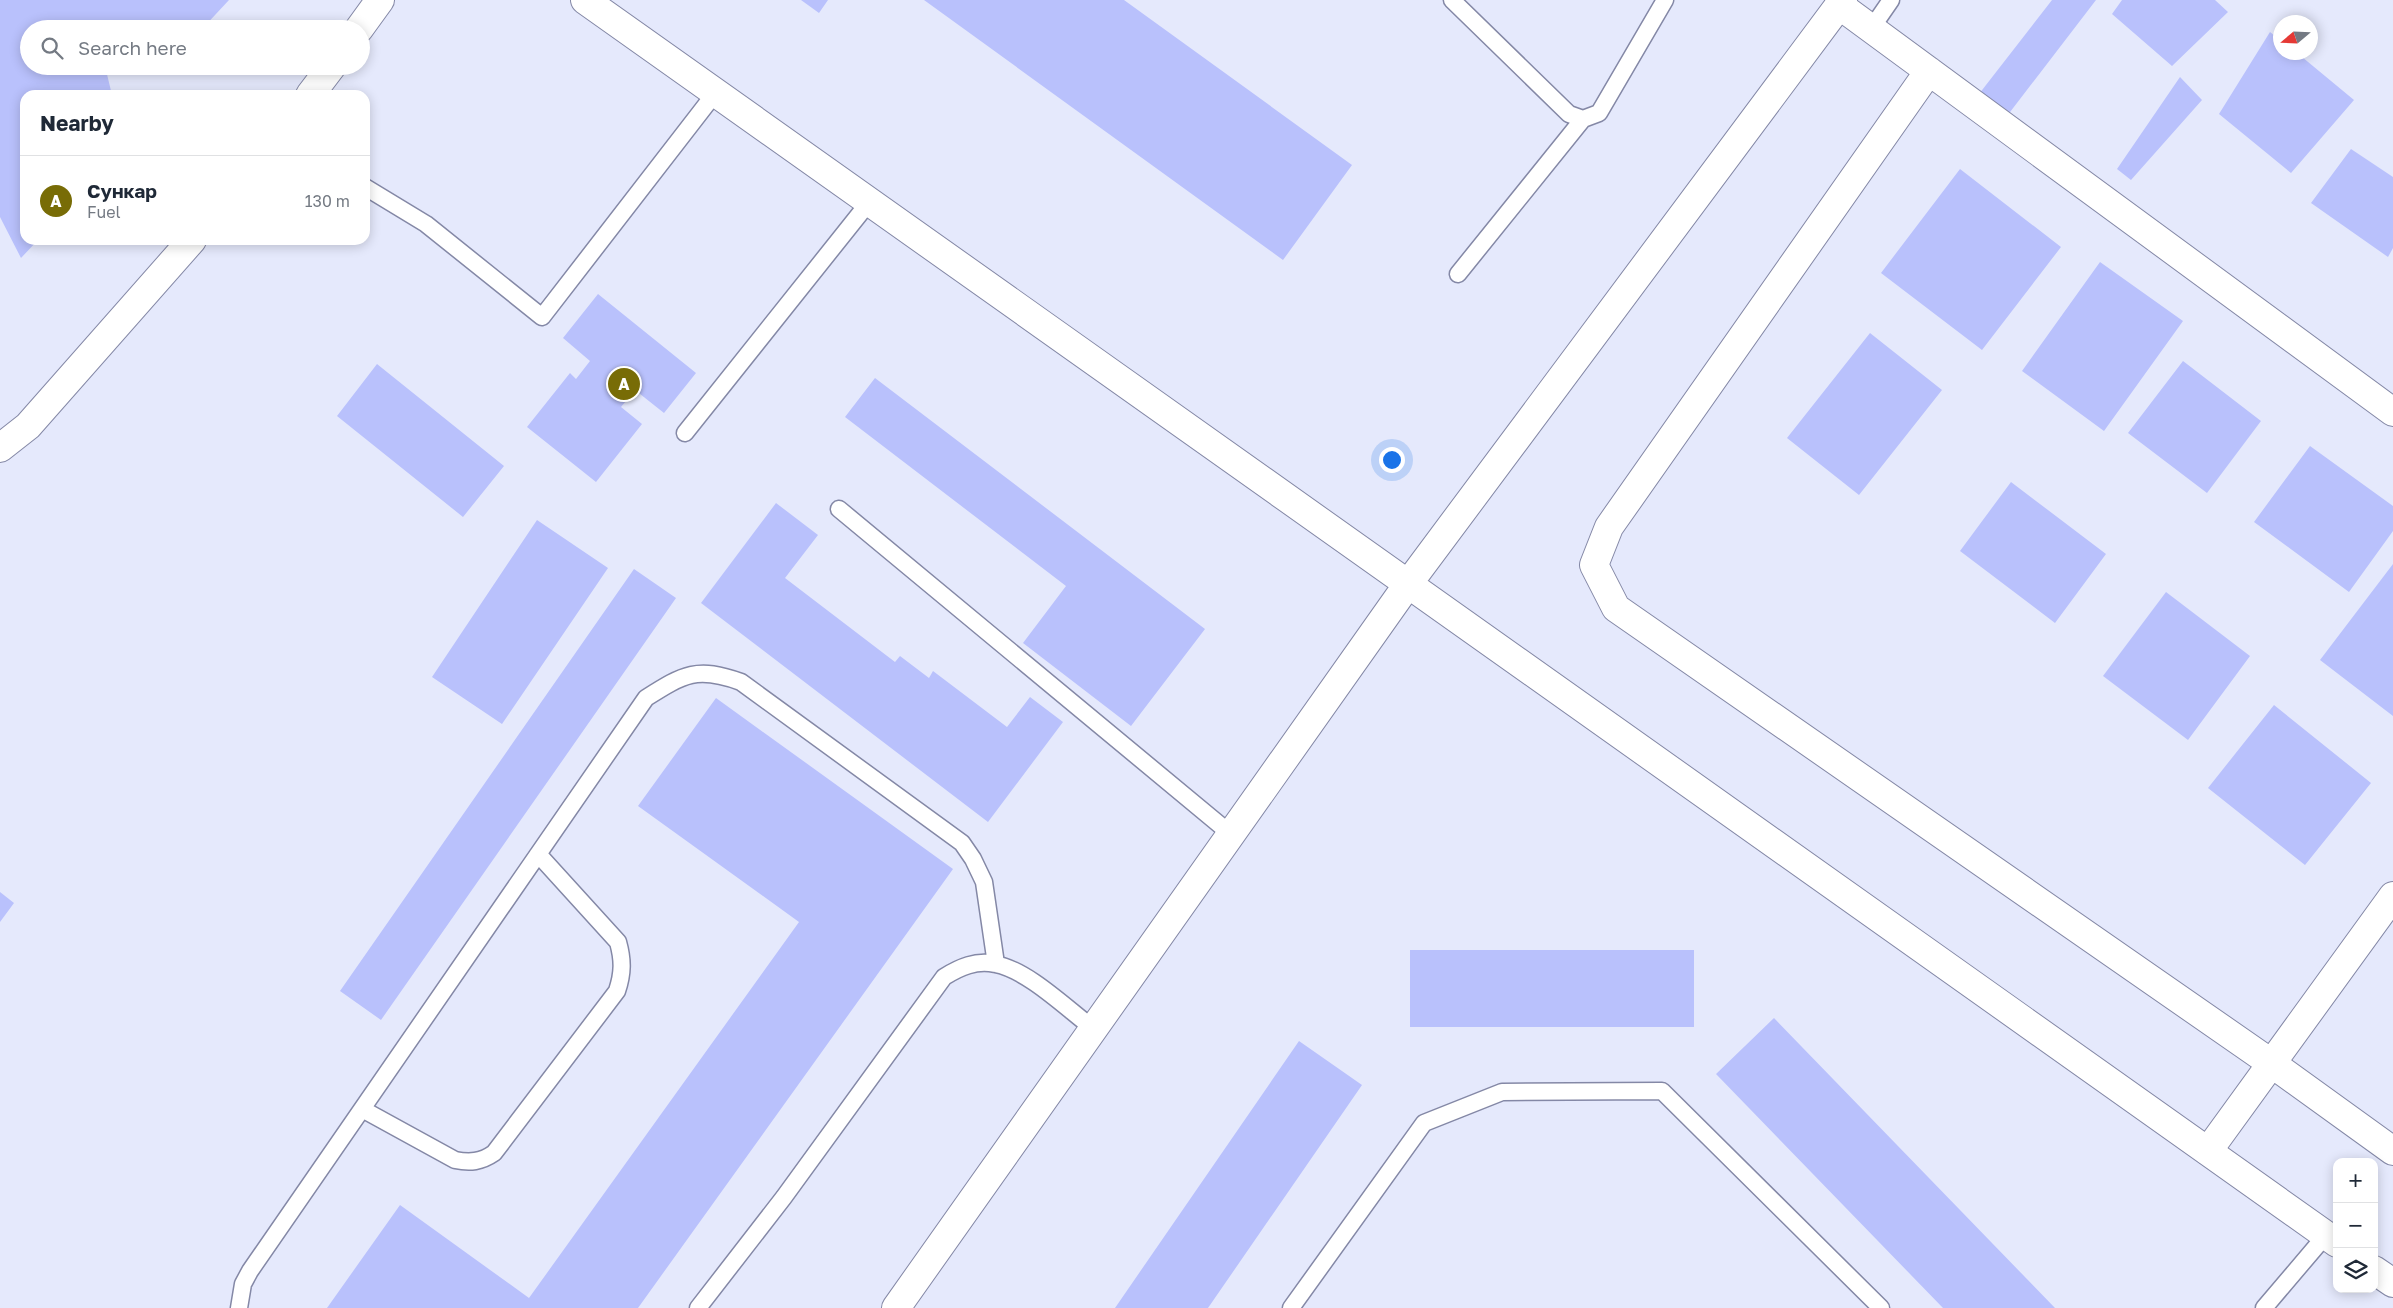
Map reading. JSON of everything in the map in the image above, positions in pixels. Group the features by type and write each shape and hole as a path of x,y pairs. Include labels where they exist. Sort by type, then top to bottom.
{"street":[{"path":"366,20 380,0"},
{"path":"585,0 2331,1239"},
{"path":"896,1308 1408,584 1841,3 1871,28 2393,412"},
{"path":"1930,71 1609,527 1594,564 1616,608 2271,1063 2393,1151"},
{"path":"314,90 325,75"},
{"path":"0,448 28,426 188,245"},
{"path":"2208,1151 2393,896"},
{"path":"2378,1273 2393,1283"}],"lane":[{"path":"1452,0 1569,114 1583,119"},
{"path":"1458,274 1583,119 1599,113 1665,0"},
{"path":"1871,28 1891,0"},
{"path":"370,190 426,224 542,317 716,92"},
{"path":"685,433 870,201"},
{"path":"839,509 1232,835"},
{"path":"239,1308 242,1284 250,1271 646,698 692,673 719,674 741,682 962,843 973,859 984,882 996,964"},
{"path":"362,1109 455,1160 466,1162 486,1158 494,1153 617,990 623,975 623,959 618,942 538,854"},
{"path":"698,1308 784,1197 944,976 968,965 981,962 996,964 1024,976 1094,1030"},
{"path":"1291,1308 1424,1123 1502,1092 1622,1091 1662,1091 1881,1308"},
{"path":"2264,1308 2331,1239"}],"building":[{"path":"0,0 229,0 210,20 20,20 20,75 107,75 111,90 20,90 20,245 33,245 21,258 0,217"},
{"path":"801,0 828,0 819,13"},
{"path":"924,0 1124,0 1352,165 1283,260"},
{"path":"2052,0 2096,0 2007,116 1979,94"},
{"path":"2122,0 2215,0 2228,12 2172,66 2112,14"},
{"path":"2270,32 2273,34 2273,60 2306,60 2354,100 2291,173 2219,114"},
{"path":"2180,77 2202,100 2131,180 2117,169"},
{"path":"2351,149 2393,177 2393,248 2388,257 2311,203"},
{"path":"1960,169 2061,247 1982,350 1881,273"},
{"path":"2100,262 2183,321 2104,431 2022,371"},
{"path":"598,294 696,373 664,413 635,390 621,407 642,424 596,482 527,427 570,373 576,379 590,361 563,338"},
{"path":"1870,333 1942,390 1859,495 1787,438"},
{"path":"2183,361 2261,421 2207,493 2128,433"},
{"path":"377,364 504,466 463,517 337,416"},
{"path":"875,378 1205,629 1131,726 1023,643 1066,586 845,417"},
{"path":"2310,446 2393,506 2393,531 2349,592 2254,522"},
{"path":"2011,482 2106,554 2055,623 1960,551"},
{"path":"776,503 818,535 785,578 895,662 900,656 929,678 933,671 1007,727 1030,697 1063,722 988,822 701,603"},
{"path":"537,520 608,568 502,724 432,677"},
{"path":"2393,564 2393,716 2320,660"},
{"path":"634,569 676,598 381,1020 340,991"},
{"path":"2166,592 2250,656 2188,740 2103,676"},
{"path":"716,698 953,869 638,1308 327,1308 400,1205 529,1298 799,922 638,806"},
{"path":"2274,705 2371,783 2305,865 2208,788"},
{"path":"0,892 14,903 0,922"},
{"path":"1410,950 1694,950 1694,1027 1410,1027"},
{"path":"1774,1018 2055,1308 1943,1308 1716,1074"},
{"path":"1299,1041 1362,1085 1208,1308 1115,1308"}],"place":[{"name":"Сункар","path":"624,384"}]}
